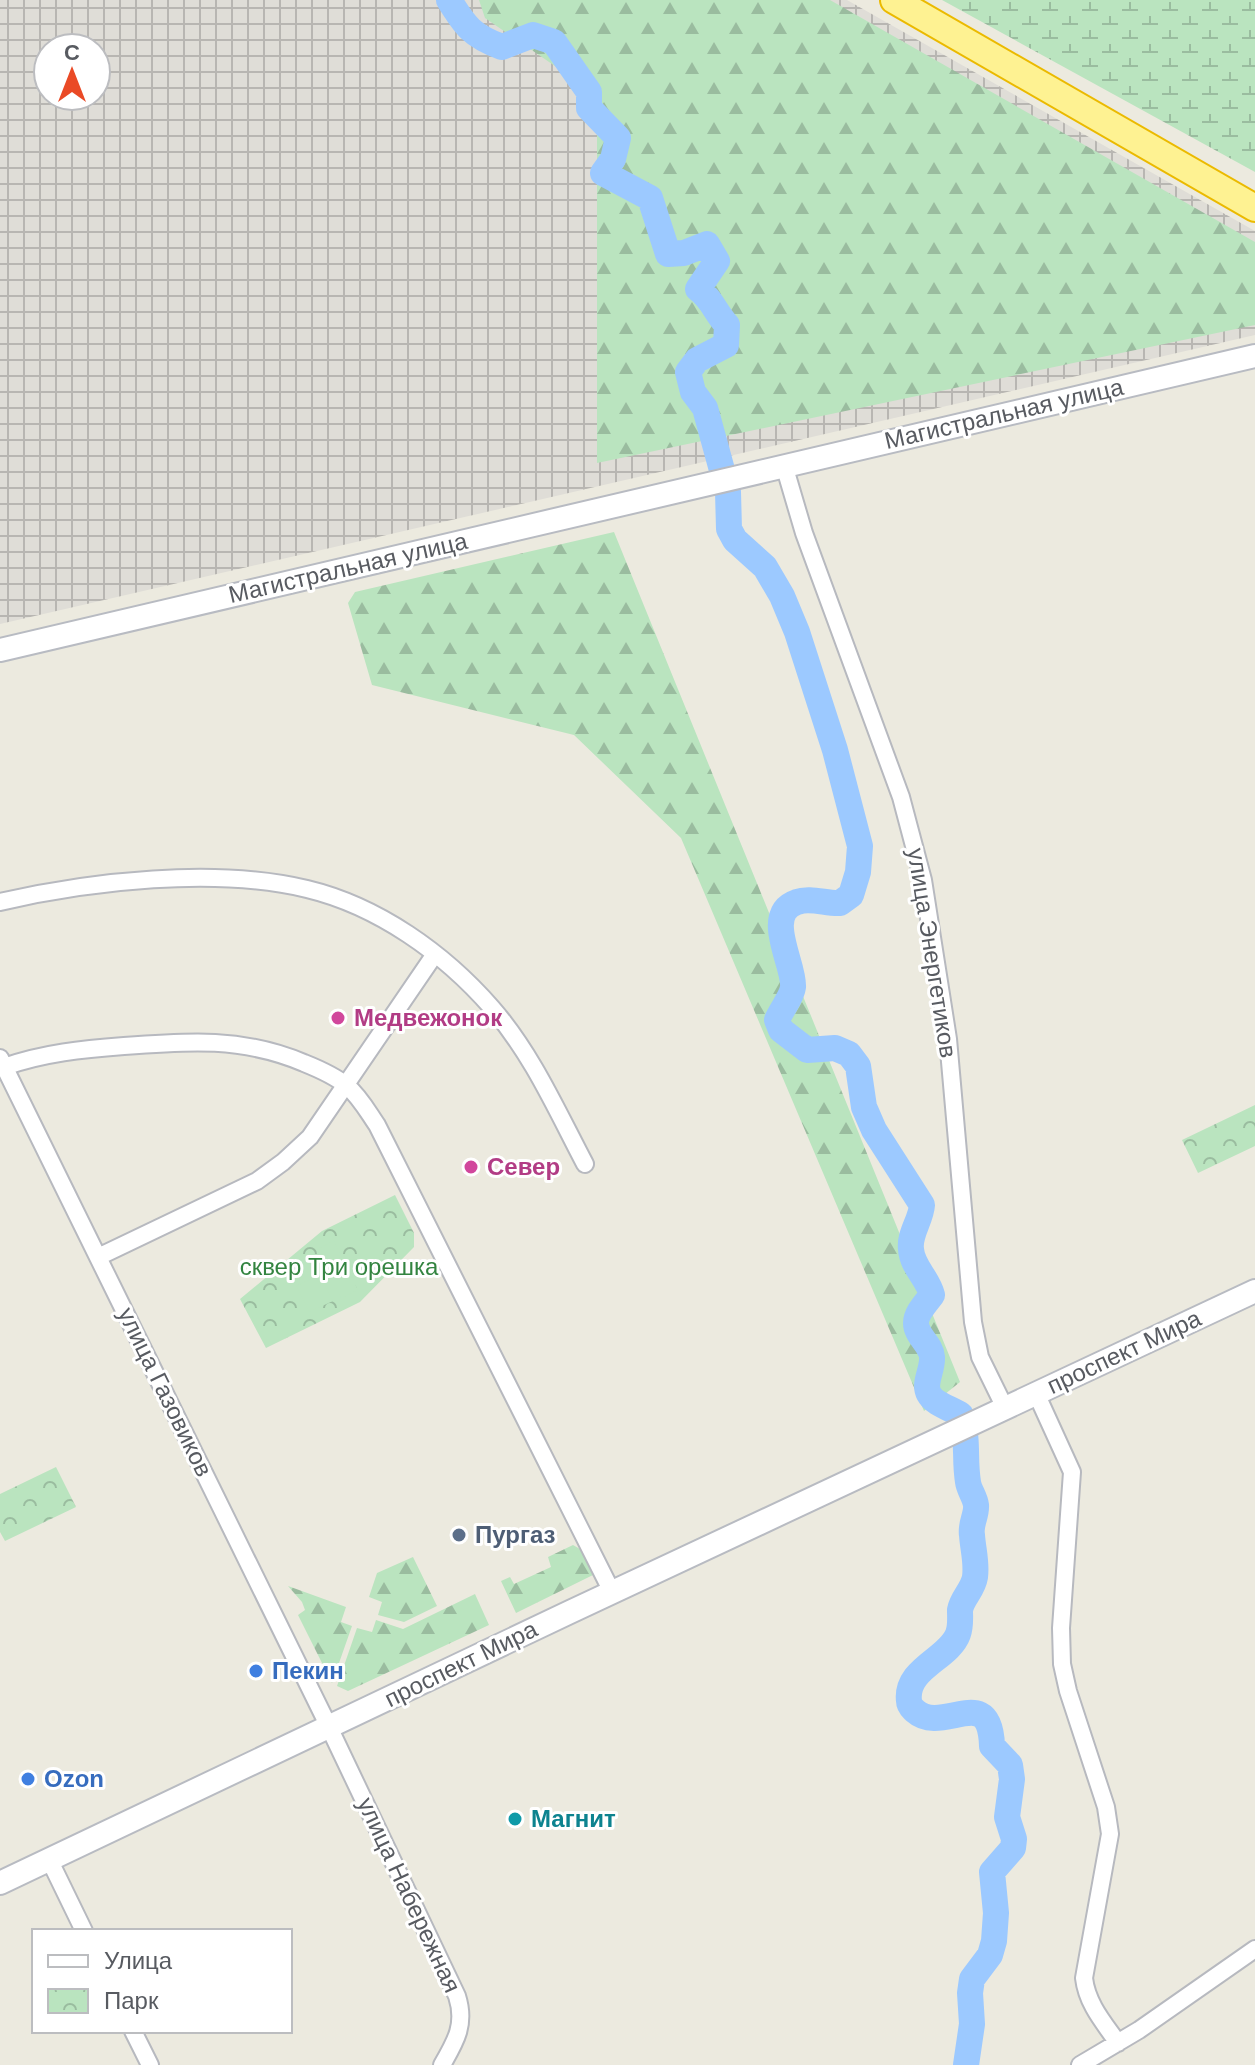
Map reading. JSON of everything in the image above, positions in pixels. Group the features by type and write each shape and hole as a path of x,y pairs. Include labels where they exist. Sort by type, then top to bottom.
{"highway":[{"path":"894,0 1255,208"}],"main road":[{"name":"Магистральная улица","path":"0,650 1255,356"},
{"name":"проспект Мира","path":"0,1883 1255,1291"}],"street":[{"name":"улица Энергетиков","path":"784,465 804,533 901,797 920,866 947,1028 976,1341 999,1411"},
{"path":"0,902 42,892 133,881 180,879 244,881 305,889 346,902 381,918 435,954 467,981 513,1034 585,1164"},
{"path":"98,1257 257,1181 310,1137 435,954"},
{"path":"2,1062 105,1047 189,1041 222,1042 292,1057 347,1086 358,1096 377,1125 612,1592"},
{"name":"улица Газовиков","path":"2,1062 329,1727"},
{"path":"1036,1393 1072,1472 1061,1628 1062,1664 1110,1834 1084,1978 1089,2001 1118,2043"},
{"name":"улица Набережная","path":"329,1727 462,2010 457,2040 442,2065"},
{"path":"49,1859 83,1929"},
{"path":"1080,2065 1118,2043 1255,1949"},
{"path":"134,2033 150,2065"}],"shaded area":[{"path":"0,0 847,0 1255,231 1255,335 0,624"}],"green space":[{"path":"479,0 830,0 1255,242 1255,325 597,463 597,95 485,18"},
{"path":"942,0 1255,0 1255,172"},
{"path":"614,532 960,1382 924,1411 681,838 574,735 372,685 348,603 355,592"},
{"path":"1255,1105 1255,1146 1198,1173 1182,1140"},
{"name":"сквер Три орешка","path":"395,1195 414,1233 414,1247 360,1302 266,1348 240,1299 322,1231"},
{"path":"334,1241 358,1290 341,1298 317,1249"},
{"path":"320,1275 333,1301 309,1312 296,1286"},
{"path":"56,1467 76,1507 5,1541 0,1532 0,1494"},
{"path":"573,1545 580,1549 593,1575 516,1613 501,1581 510,1577 514,1584 551,1567 548,1557"},
{"path":"413,1557 437,1606 404,1622 378,1615 382,1602 369,1597 377,1573"},
{"path":"288,1586 346,1607 341,1622 352,1626 332,1683 298,1615 305,1610 302,1602"},
{"path":"475,1594 489,1625 348,1691 337,1686 357,1628 372,1632 376,1620 403,1629"}],"waterway":[{"path":"449,0 470,29 502,47 533,35 554,42 589,92 589,108 618,138 613,159 603,173 650,198 668,254 684,253 707,244 717,261 698,289 727,325 726,345 697,360 688,372 693,392 705,408 728,492 729,529 735,540 765,567 782,596 797,632 835,750 860,846 858,872 851,895 840,903 797,902 787,908 782,917 783,941 793,987 777,1020 781,1030 807,1050 835,1048 849,1054 858,1066 864,1107 874,1130 922,1205 911,1249 932,1295 916,1319 918,1332 932,1357 927,1390 935,1401 961,1415 968,1482 976,1505 972,1531 975,1577 961,1606 958,1634 953,1643 914,1680 909,1701 915,1711 926,1717 974,1713 983,1717 989,1727 992,1746 1010,1765 1012,1779 1007,1817 1014,1839 1013,1848 992,1872 996,1913 994,1941 990,1955 972,1979 972,2024 966,2065"}],"place":[{"name":"Медвежонок","path":"338,1018"},
{"name":"Север","path":"471,1167"},
{"name":"Пургаз","path":"459,1535"},
{"name":"Пекин","path":"256,1671"},
{"name":"Ozon","path":"28,1779"},
{"name":"Магнит","path":"515,1819"}]}
